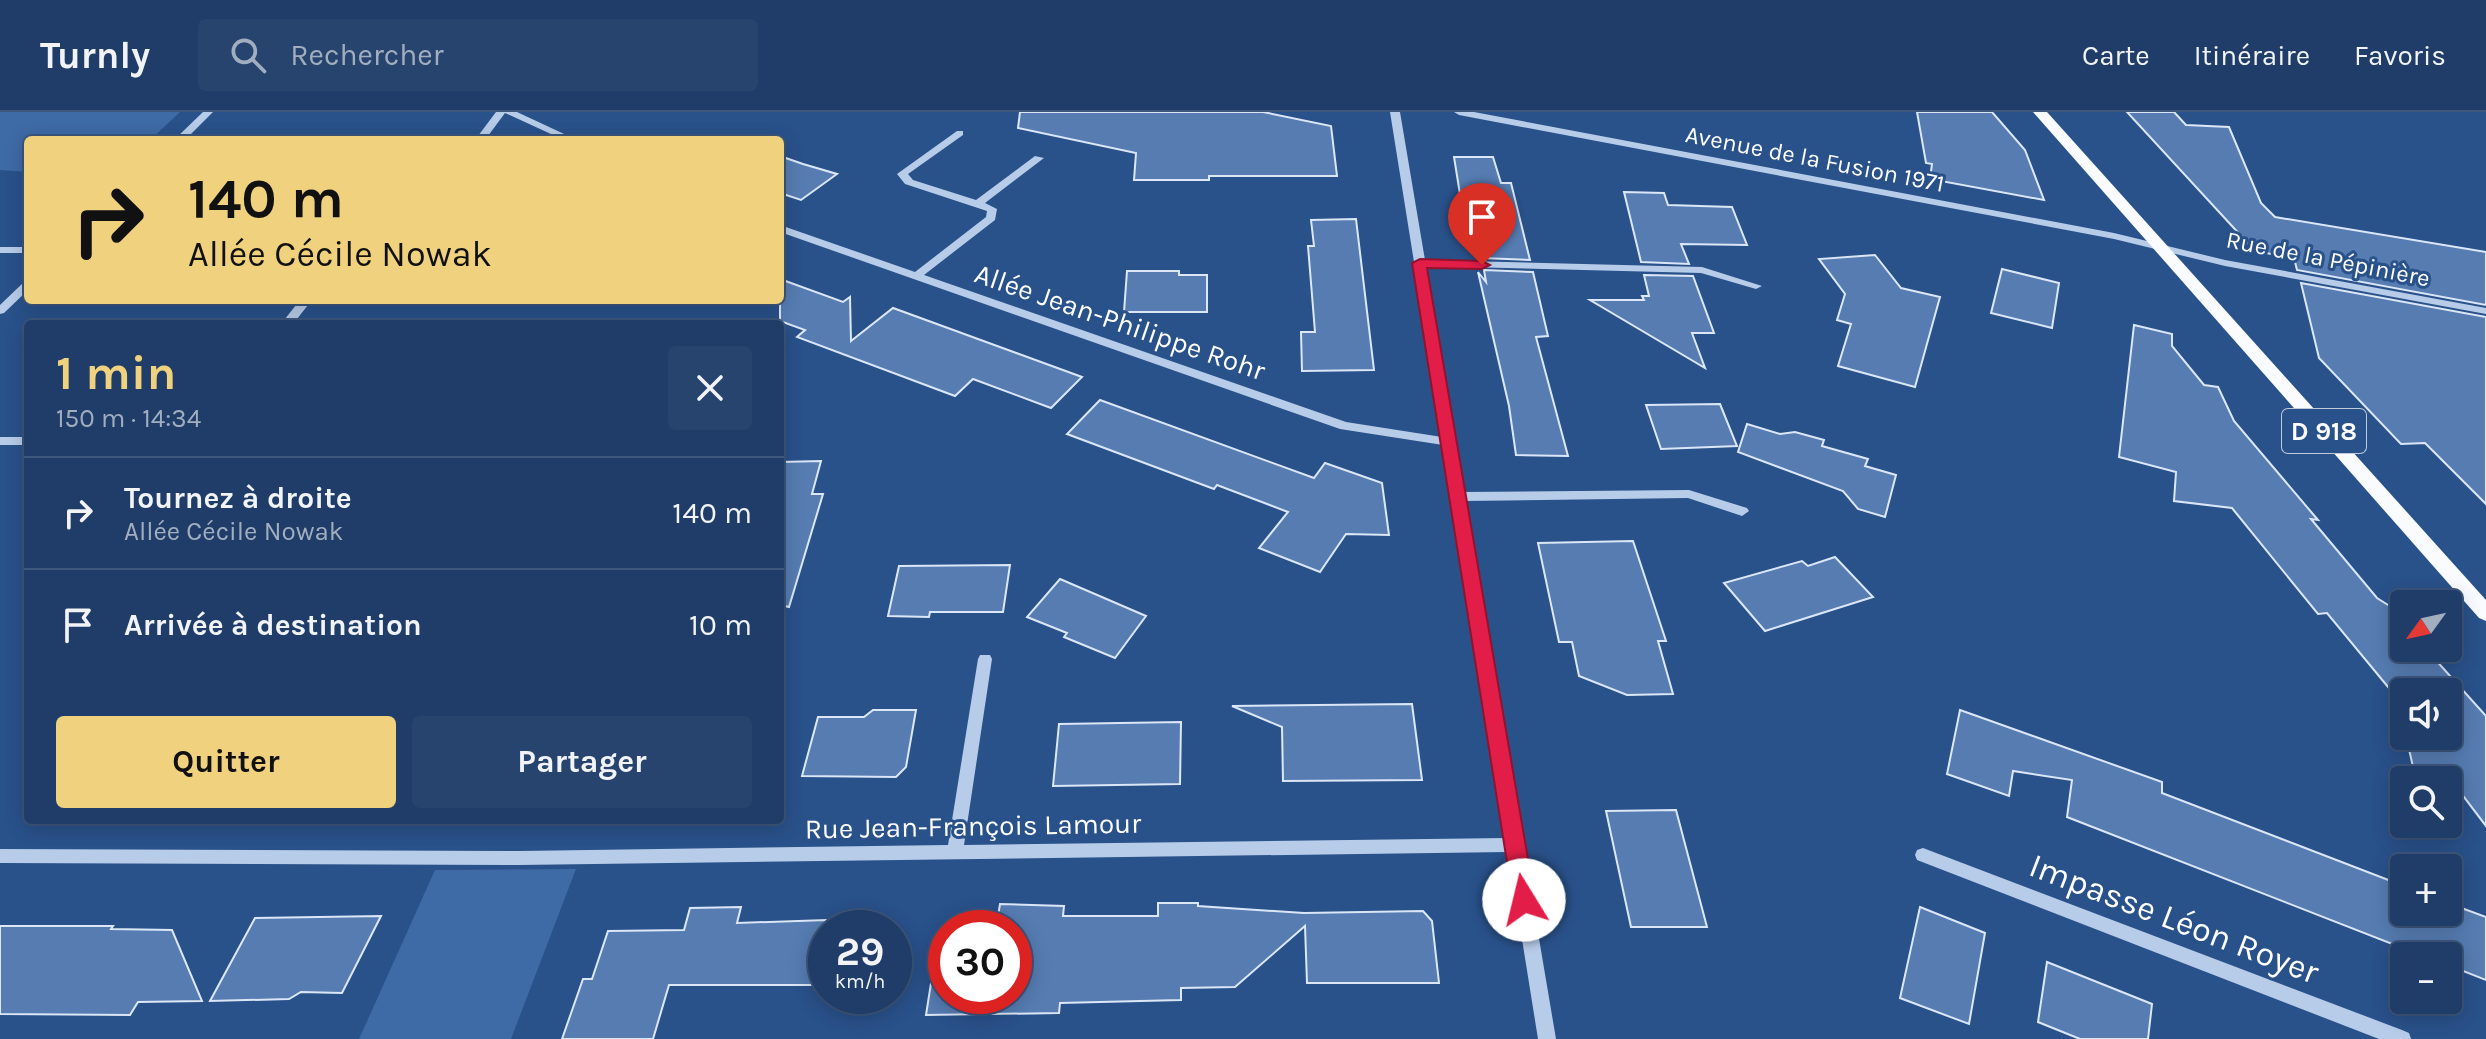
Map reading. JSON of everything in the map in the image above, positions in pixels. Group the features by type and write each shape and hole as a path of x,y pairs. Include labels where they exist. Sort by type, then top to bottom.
{"main road":[{"name":"D 918","path":"2040,112 2486,613"}],"street":[{"path":"183,136 208,112"},
{"path":"483,136 501,112"},
{"path":"509,112 563,136"},
{"path":"527,119 541,112"},
{"path":"1395,112 1547,1039"},
{"name":"Avenue de la Fusion 1971","path":"1459,112 2114,236 2162,249"},
{"path":"916,276 991,218 992,209 909,182 902,174 960,133"},
{"path":"978,204 1039,158"},
{"name":"Allée Jean-Philippe Rohr","path":"784,229 1344,426 1449,442"},
{"name":"Rue de la Pépinière","path":"2162,249 2486,311"},
{"path":"0,250 24,250"},
{"path":"1420,263 1702,270 1756,286"},
{"path":"0,311 24,288"},
{"path":"290,320 303,304"},
{"path":"0,441 24,441"},
{"path":"1459,497 1689,494 1742,511"},
{"path":"955,852 985,659"},
{"name":"Rue Jean-François Lamour","path":"0,856 519,858 1515,845"},
{"name":"Impasse Léon Royer","path":"1923,855 2402,1039"}],"shaded area":[{"path":"0,112 180,112 154,136 24,136 24,172 0,170"},
{"path":"576,869 511,1039 359,1039 435,870"}],"building":[{"path":"1020,112 1263,112 1331,126 1337,176 1209,176 1209,180 1134,180 1136,153 1018,128"},
{"path":"1917,112 1992,112 2025,150 2044,200 1930,179 1932,164 1926,163"},
{"path":"2127,112 2174,112 2186,125 2229,127 2261,203 2275,217 2486,252 2486,305 2297,270 2294,258 2255,251"},
{"path":"784,157 837,174 801,200 784,194"},
{"path":"1454,157 1493,157 1501,183 1511,183 1530,260 1481,258 1476,238 1467,238"},
{"path":"1624,192 1664,193 1668,205 1732,207 1747,245 1681,244 1689,264 1641,262"},
{"path":"1356,219 1374,370 1302,371 1301,332 1315,332 1308,246 1314,246 1311,220"},
{"path":"1875,255 1901,288 1940,297 1915,387 1838,366 1851,324 1837,320 1845,294 1819,259"},
{"path":"2002,269 2059,283 2052,328 1991,313"},
{"path":"1484,270 1533,272 1548,336 1536,337 1568,456 1516,455 1509,406 1478,272 1486,282"},
{"path":"1127,271 1179,271 1179,275 1207,275 1207,312 1124,312"},
{"path":"1644,275 1693,276 1714,333 1692,333 1705,368 1590,300 1644,300 1642,296 1649,296"},
{"path":"784,280 843,302 850,297 851,341 893,308 1082,377 1051,408 973,379 955,396 797,337 805,330 780,320"},
{"path":"2301,283 2486,317 2486,504 2425,443 2401,444 2319,358"},
{"path":"2134,325 2172,334 2172,346 2204,385 2218,387 2234,421 2318,520 2311,519 2377,598 2390,606 2390,662 2438,662 2452,678 2390,678 2390,689 2327,613 2318,614 2232,508 2174,501 2176,472 2119,457"},
{"path":"1100,400 1314,478 1325,463 1382,483 1389,535 1346,534 1320,572 1259,548 1288,512 1217,485 1214,489 1067,434"},
{"path":"1720,404 1737,446 1661,449 1646,405"},
{"path":"1747,424 1780,434 1795,432 1824,440 1822,446 1868,459 1865,466 1896,475 1885,517 1858,509 1843,491 1738,452"},
{"path":"821,461 812,494 823,494 789,607 784,606 784,462"},
{"path":"1633,541 1666,641 1658,641 1673,694 1627,695 1579,676 1572,642 1559,642 1538,543"},
{"path":"1835,557 1873,597 1765,631 1724,583 1802,561 1808,566"},
{"path":"1010,565 1003,612 930,612 929,617 888,616 899,566"},
{"path":"1060,579 1146,616 1115,658 1064,637 1067,633 1027,617"},
{"path":"2462,689 2486,716 2486,826 2462,794 2462,766 2413,766 2409,750 2462,750"},
{"path":"1412,704 1422,780 1283,781 1282,727 1232,706"},
{"path":"873,710 916,710 906,767 896,777 802,776 818,717 864,717"},
{"path":"1960,710 2162,782 2162,793 2390,881 2390,926 2462,926 2462,908 2486,917 2486,980 2462,971 2462,942 2390,943 2067,817 2072,780 2013,771 2009,796 1947,774"},
{"path":"1181,722 1180,784 1053,786 1059,724"},
{"path":"1676,810 1707,927 1631,927 1606,811"},
{"path":"1158,903 1198,903 1198,906 1304,913 1423,911 1432,921 1439,983 1307,983 1305,926 1235,987 1181,988 1181,1000 1060,1003 1059,1013 1032,1013 1032,910 999,910 1000,904 1064,906 1063,916 1158,916"},
{"path":"741,907 737,923 808,921 808,985 669,985 653,1039 562,1039 583,979 592,979 608,931 684,930 690,908"},
{"path":"1920,907 1985,933 1969,1024 1900,998"},
{"path":"381,916 342,993 301,992 289,999 210,1001 255,918"},
{"path":"0,926 113,926 111,929 172,930 202,1001 138,1002 130,1015 0,1014"},
{"path":"2047,962 2152,1004 2148,1039 2080,1039 2038,1022"},
{"path":"928,1002 928,1014 992,1014 926,1015"}],"route":[{"path":"1482,265 1420,263 1524,900"}]}
